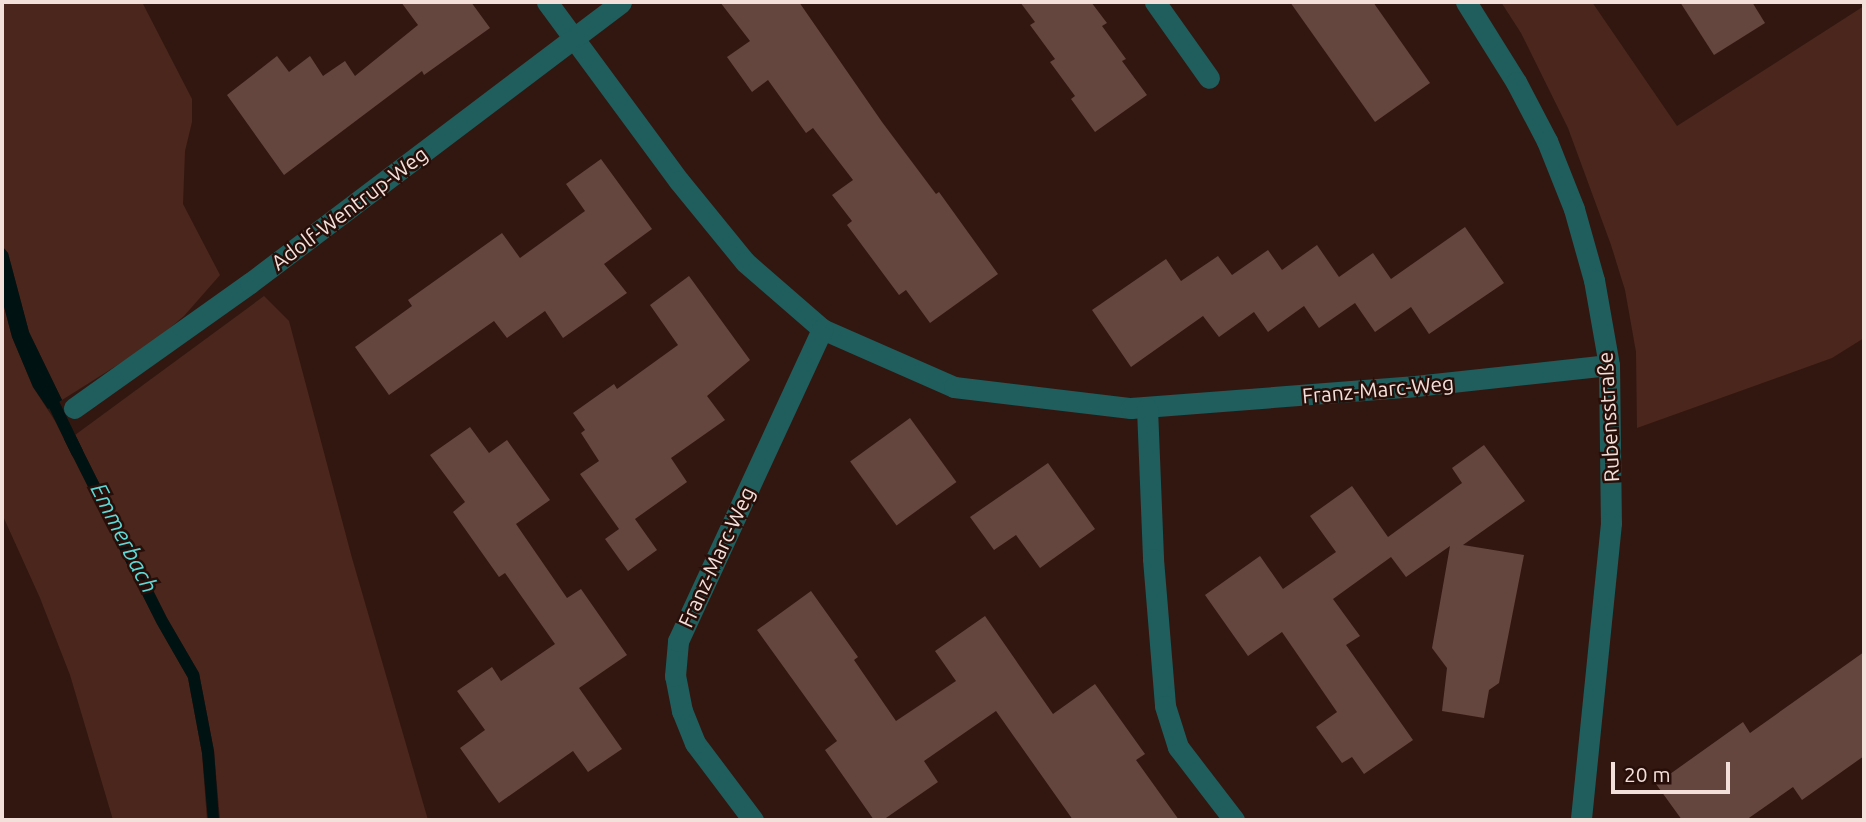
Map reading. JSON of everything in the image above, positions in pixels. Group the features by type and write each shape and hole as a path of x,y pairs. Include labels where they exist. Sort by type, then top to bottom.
{"street":[{"name":"Franz-Marc-Weg","path":"547,2 679,181 745,262 822,329 954,387 1118,407 1147,408 1406,387 1609,365"},
{"name":"Adolf-Wentrup-Weg","path":"74,408 250,283 621,2"},
{"path":"1155,2 1209,78"},
{"name":"Rubensstraße","path":"1466,2 1516,82 1548,141 1574,209 1594,281 1609,365 1611,523 1581,820"},
{"name":"Franz-Marc-Weg","path":"753,820 695,743 682,711 675,676 678,641 822,329"},
{"path":"1147,408 1153,559 1165,706 1178,747 1234,820"}],"shaded area":[{"path":"2,2 142,2 192,99 192,122 185,151 183,204 220,275 184,316 151,344 62,400 29,332 8,253 2,246"},
{"path":"1501,2 1592,2 1677,126 1864,6 1864,338 1832,358 1637,428 1636,352 1625,290 1611,245 1568,128 1521,33"},
{"path":"264,296 289,321 352,558 428,820 220,820 214,751 199,673 167,618 75,435"},
{"path":"2,299 12,337 33,387 55,421 157,624 188,678 202,753 207,820 113,820 70,675 40,598 2,514"}],"water":[{"path":"2,246 8,253 29,332 62,400 48,409 33,387 12,337 2,299"},
{"path":"75,435 167,618 199,673 214,751 219,820 208,820 202,753 188,678 157,624 64,439"}],"building":[{"path":"401,2 471,2 490,28 424,75 422,71 284,175 227,95 277,56 289,72 310,56 323,76 345,61 355,76 418,25"},
{"path":"720,2 799,2 882,122 936,194 939,192 998,274 930,323 906,290 899,295 847,225 852,221 832,195 853,180 813,128 806,133 768,80 752,92 727,57 750,41"},
{"path":"1020,2 1091,2 1107,23 1102,26 1126,59 1122,61 1147,95 1095,132 1071,99 1075,96 1050,62 1055,59 1030,25 1035,22"},
{"path":"1290,2 1373,2 1430,83 1375,122"},
{"path":"1680,2 1752,2 1765,23 1714,55"},
{"path":"601,159 652,229 604,264 627,293 563,338 545,311 507,338 494,321 389,395 355,347 412,306 408,300 502,233 520,258 585,211 566,184"},
{"path":"1465,227 1504,283 1429,334 1411,307 1375,332 1355,303 1319,328 1304,306 1268,332 1254,312 1219,337 1203,316 1131,367 1092,310 1166,259 1181,281 1218,256 1232,275 1268,250 1282,270 1317,245 1339,277 1373,253 1391,279"},
{"path":"689,276 750,360 707,396 725,420 671,458 687,482 635,519 657,550 628,571 605,539 619,529 580,474 599,461 581,433 585,430 573,413 614,384 617,389 678,345 650,305"},
{"path":"910,418 956,482 897,525 850,461"},
{"path":"470,427 489,453 507,440 550,500 516,524 567,598 581,589 627,655 579,688 622,749 588,772 573,751 499,803 460,748 485,730 457,691 492,667 501,681 555,644 505,573 499,577 453,512 465,502 430,455"},
{"path":"1484,445 1525,501 1463,545 1524,555 1499,683 1489,690 1484,718 1442,711 1447,668 1432,648 1450,546 1406,577 1391,557 1333,599 1360,636 1346,645 1413,740 1364,774 1352,757 1342,763 1316,727 1337,712 1282,632 1248,656 1205,595 1260,556 1283,589 1336,552 1310,516 1352,486 1388,537 1462,483 1452,468"},
{"path":"1048,463 1095,529 1040,568 1016,535 994,550 970,517"},
{"path":"811,591 858,657 854,660 896,721 956,681 935,651 985,616 1053,714 1095,684 1145,754 1136,760 1179,820 1073,820 996,711 924,761 938,782 883,820 874,820 825,750 837,741 757,630"},
{"path":"1864,652 1864,756 1802,800 1793,787 1746,820 1682,820 1656,784 1743,722 1750,733"}],"waterway":[{"name":"Emmerbach","path":"48,392 77,452"}]}
